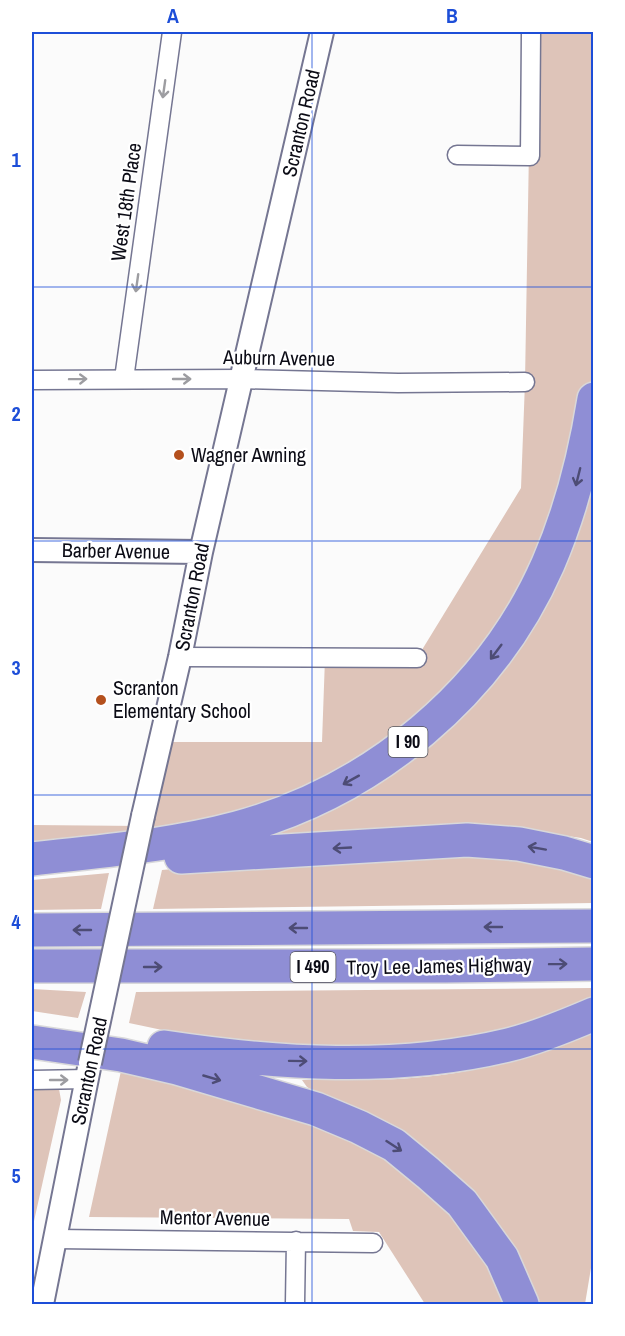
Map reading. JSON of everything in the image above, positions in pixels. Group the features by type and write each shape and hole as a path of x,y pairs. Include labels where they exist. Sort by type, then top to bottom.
{"highway":[{"name":"I 90","path":"32,859 201,837 271,817 299,807 356,778 422,732 459,698 481,672 500,647 534,591 567,515 594,399"},
{"path":"32,866 467,840 519,844 594,862"},
{"name":"Troy Lee James Highway","path":"32,930 594,926"},
{"name":"Troy Lee James Highway","path":"32,966 376,967 594,964"},
{"path":"32,1026 224,1056 285,1061 357,1062 420,1059 466,1053 510,1044 594,1014"},
{"path":"32,1042 121,1056 177,1068 316,1109 394,1145 462,1203 502,1258 522,1305"}],"street":[{"name":"West 18th Place","path":"124,379 172,32"},
{"name":"Scranton Road","path":"42,1305 88,1071 180,657 201,552 322,32"},
{"path":"457,155 530,156 531,32"},
{"name":"Auburn Avenue","path":"32,380 241,379 398,383 525,382"},
{"name":"Barber Avenue","path":"32,550 201,552"},
{"path":"180,657 417,658"},
{"path":"32,1080 88,1071"},
{"name":"Mentor Avenue","path":"56,1239 374,1243"},
{"path":"295,1305 296,1241"}],"shaded area":[{"path":"531,32 593,32 593,399 583,453 481,672 299,807 32,859 32,825 141,826 160,742 322,742 325,658 417,658 521,488"},
{"path":"593,465 593,842 528,830 247,840 443,731"},
{"path":"474,852 593,873 593,903 153,909 162,870 241,863"},
{"path":"109,873 101,909 32,910 32,880"},
{"path":"593,988 593,1002 466,1042 346,1047 279,1045 228,1040 129,1023 136,992"},
{"path":"32,989 86,992 78,1018 32,1011"},
{"path":"593,1033 594,1250 585,1304 540,1304 516,1258 337,1105 307,1087 302,1080 398,1079 473,1070 547,1051"},
{"path":"121,1071 279,1110 387,1157 429,1191 467,1233 497,1284 503,1304 425,1304 379,1232 353,1231 349,1219 89,1217"},
{"path":"32,1089 59,1089 61,1100 32,1230"}],"place":[{"name":"Wagner Awning","path":"179,455"},
{"name":"Scranton Elementary School","path":"101,700"}]}
